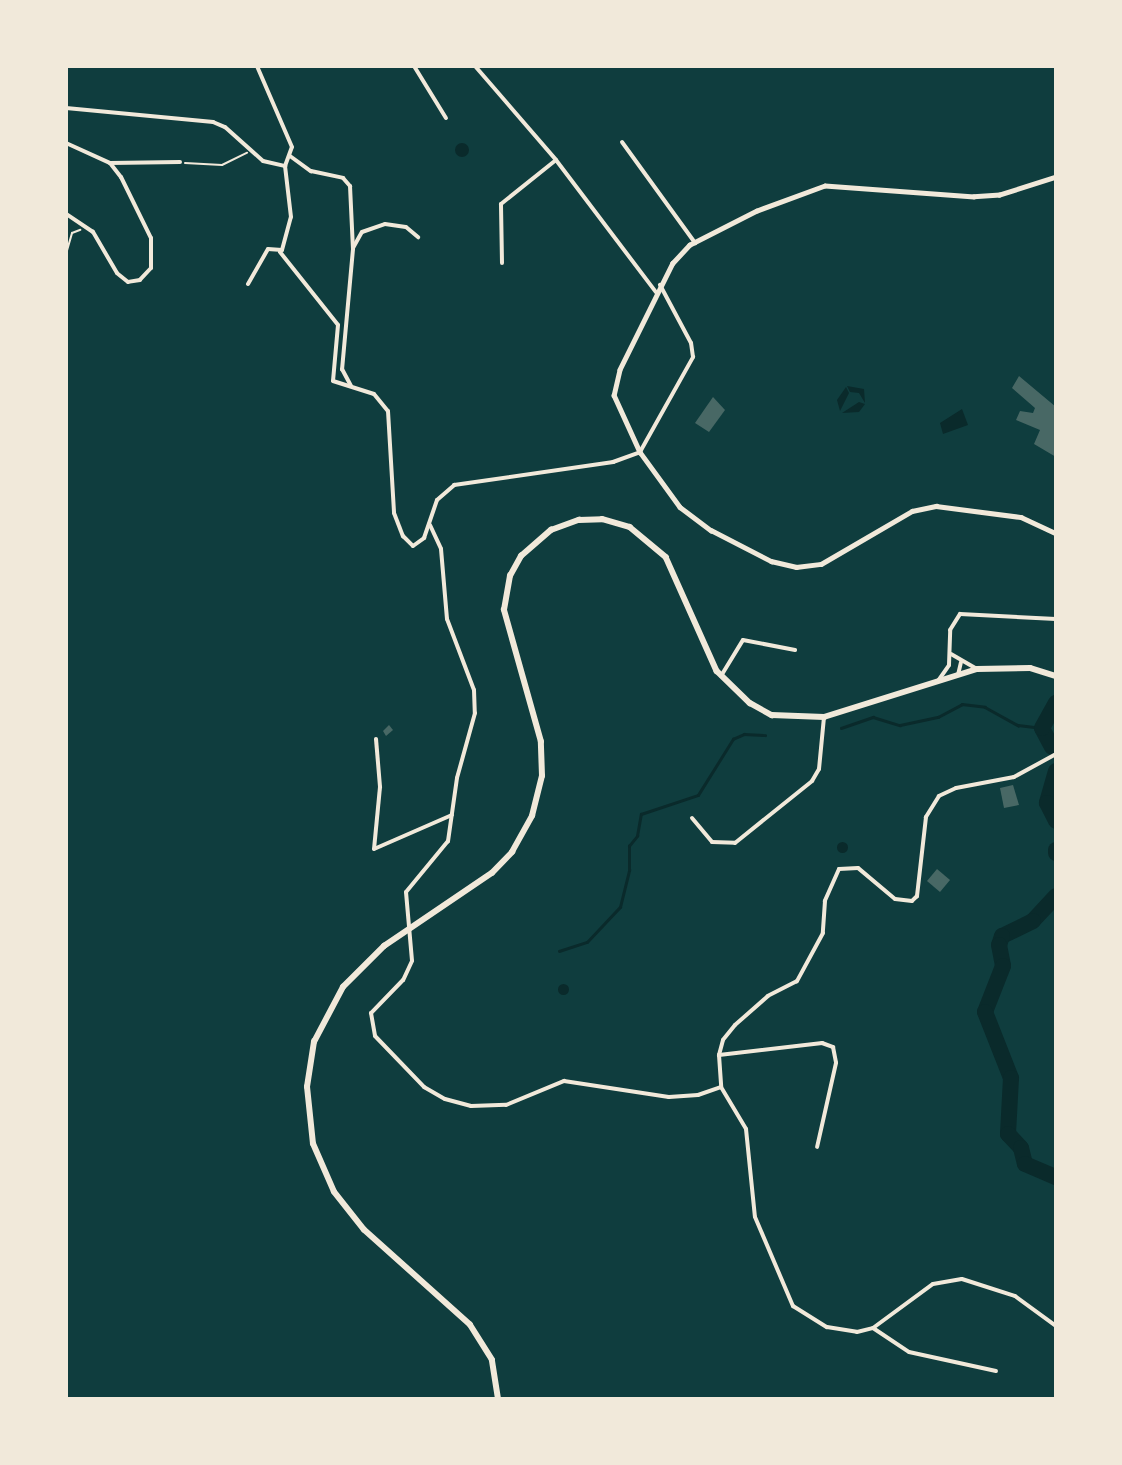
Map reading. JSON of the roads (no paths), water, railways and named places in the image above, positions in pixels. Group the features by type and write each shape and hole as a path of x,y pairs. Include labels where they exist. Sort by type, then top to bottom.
{"main road":[{"path":"498,1399 492,1360 477,1334 351,1217 322,1169 312,1136 308,1070 324,1018 360,966 412,926 496,868 512,852 532,816 542,776 541,742 504,610 510,576 535,542 565,525 602,519 630,527 650,540 679,579 721,676 750,704 772,715 824,717 977,669 1030,668 1056,676"}],"street":[{"path":"257,66 289,134 290,156 285,166 291,217 280,252"},
{"path":"414,66 446,118"},
{"path":"475,66 556,160 656,292"},
{"path":"66,108 213,122 263,161 285,166"},
{"path":"622,142 695,242"},
{"path":"66,143 110,163 180,162"},
{"path":"290,156 311,170 348,181 353,249 342,369 351,386"},
{"path":"502,263 501,204 556,160"},
{"path":"66,214 90,229 117,273 128,282 140,280 151,268 151,238 143,217 110,163"},
{"path":"1056,177 1000,195 974,197 824,186 795,194 695,242 681,253 656,292 620,370 614,394 640,452 691,518 771,561 796,567 838,556 924,507 1021,517 1056,533"},
{"path":"353,249 362,232 385,224 406,227 418,238"},
{"path":"248,284 268,249 280,252 338,326 333,382 374,394 388,412 394,513 403,536 409,544 418,545 430,525 437,500 454,485 613,462 640,452 693,357 691,343 660,285"},
{"path":"430,525 445,567 447,619 476,700 442,854 406,892 412,926 409,970 374,1008 370,1027 409,1075 439,1096 457,1103 497,1106 564,1081 669,1097 698,1095 721,1087"},
{"path":"938,681 948,668 951,654 950,630 964,612 1056,619"},
{"path":"721,676 743,640 795,650"},
{"path":"951,654 960,662 977,669"},
{"path":"948,668 956,676 960,662"},
{"path":"692,818 712,842 735,843 812,781 819,768 824,717"},
{"path":"376,739 380,787 374,849 452,815"},
{"path":"1056,754 1014,777 956,788 939,796 926,817 917,896 912,901 895,899 858,868 839,869 825,901 823,933 799,978 735,1025 723,1040 720,1055 721,1087 746,1130 755,1217 787,1298 800,1311 838,1331 873,1328 921,1291 953,1279 1001,1289 1056,1326"},
{"path":"720,1055 822,1043 833,1046 836,1063 817,1147"},
{"path":"873,1328 909,1352 996,1371"}],"water":[{"path":"462,143 467,145 469,150 467,155 462,157 457,155 455,150 457,145"},
{"path":"847,386 864,389 865,403 859,393 850,392"},
{"path":"846,387 849,393 840,411 837,400"},
{"path":"859,402 865,404 859,412 842,413"},
{"path":"962,409 968,425 943,434 940,423"},
{"path":"840,842 844,842 847,847 846,851 840,852 837,849 837,845"},
{"path":"563,983 569,989 563,995 557,989"}],"waterway":[{"path":"1052,747 1042,728 1056,703"},
{"path":"841,728 873,717 900,725 938,717 962,704 985,707 1018,725 1042,728"},
{"path":"559,951 587,942 620,907 629,870 629,846 637,836 641,814 698,795 733,739 744,734 765,735"},
{"path":"1056,771 1047,803 1056,821"},
{"path":"1056,896 1033,921 1002,936 999,945 1003,966 985,1012 1011,1078 1008,1134 1021,1148 1025,1164 1056,1177"}]}
